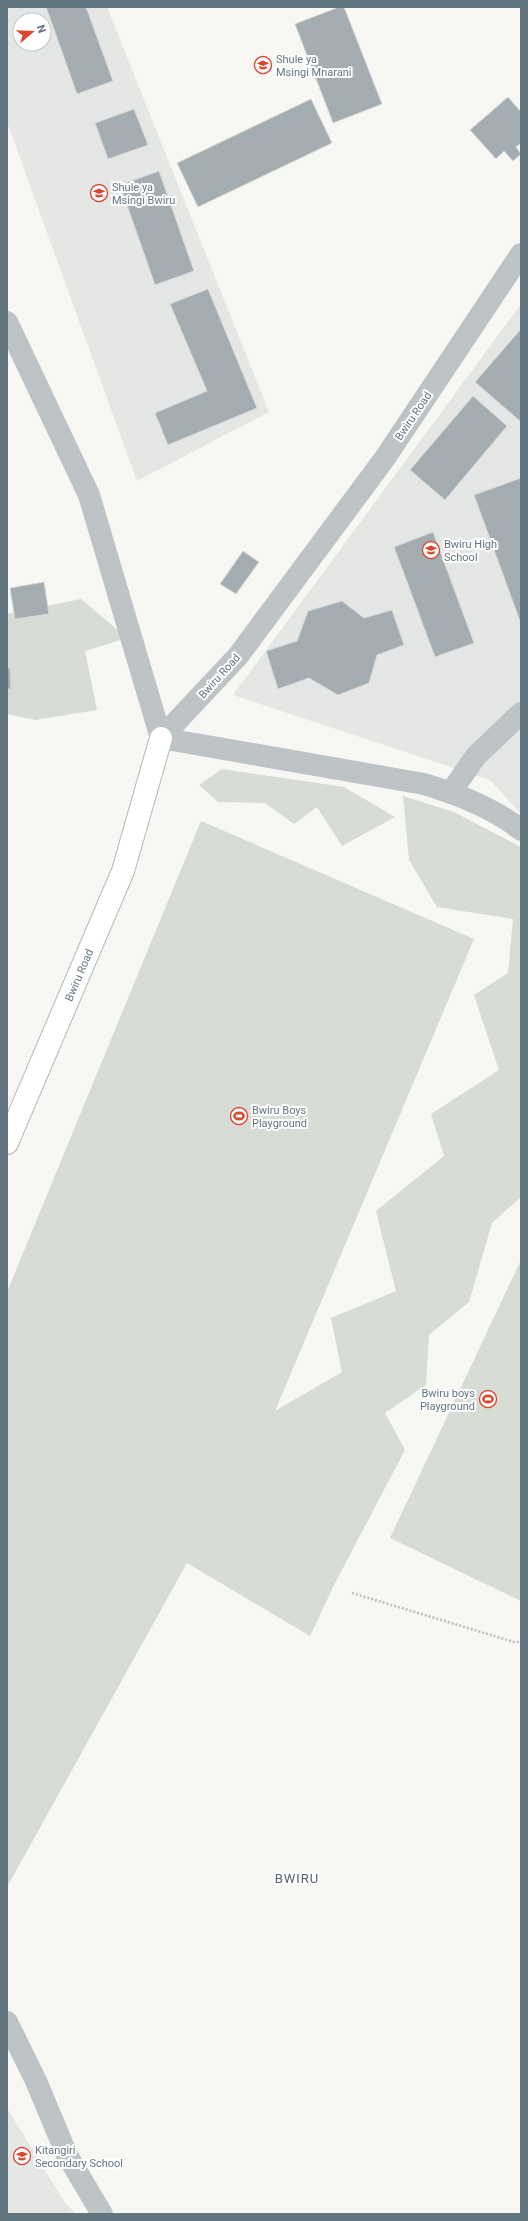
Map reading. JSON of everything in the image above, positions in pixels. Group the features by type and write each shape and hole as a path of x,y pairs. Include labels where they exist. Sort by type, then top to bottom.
{"main road":[{"name":"Bwiru Road","path":"8,1137 123,871 161,738"}],"street":[{"name":"Bwiru Road","path":"161,738 238,656 376,470 521,254"},
{"path":"7,322 89,495 161,738 424,784 451,792 512,822 521,830"},
{"path":"451,792 476,756 521,713"},
{"path":"7,2022 36,2081 67,2155 102,2214"}],"path":[{"path":"352,1593 514,1642 521,1642"}],"shaded area":[{"path":"7,7 107,7 269,412 137,481 7,122"},
{"name":"Bwiru High School","path":"521,304 521,814 490,780 233,695"},
{"path":"81,599 127,638 85,651 97,710 35,720 7,714 7,614"},
{"path":"222,769 344,787 395,817 342,846 317,807 294,824 265,803 218,802 199,785"},
{"path":"403,796 454,812 521,847 521,1197 492,1223 469,1302 429,1335 426,1385 385,1413 405,1450 334,1585 310,1636 187,1563 7,1887 7,1292 201,821 474,939 275,1411 342,1372 331,1318 396,1291 376,1211 444,1156 431,1114 499,1070 474,995 508,973 513,919 437,907 409,860"},
{"name":"Bwiru boys Playground","path":"521,1260 521,1601 390,1538"},
{"name":"Kitangiri Secondary School","path":"7,2108 65,2203 76,2214 7,2214"}],"building":[{"path":"46,7 86,7 113,81 77,94 52,24 52,12 48,12"},
{"path":"339,7 344,7 382,104 333,123 295,24"},
{"path":"508,97 521,112 521,143 516,147 521,154 513,161 504,151 496,159 470,130"},
{"path":"311,99 332,143 198,207 177,163"},
{"path":"134,109 148,145 108,159 95,123"},
{"path":"159,171 194,271 155,285 120,185"},
{"path":"208,289 257,408 168,445 155,413 207,391 170,304"},
{"path":"521,329 521,422 475,382"},
{"path":"473,396 507,426 445,500 410,470"},
{"path":"521,478 521,624 474,495"},
{"path":"433,532 474,643 435,657 394,547"},
{"path":"243,551 259,562 236,594 220,584"},
{"path":"44,582 49,614 15,619 10,588"},
{"path":"342,601 364,618 392,610 404,645 377,655 369,683 338,695 309,678 278,689 266,651 297,641 308,611"},
{"path":"7,668 10,668 11,689 7,689"}],"place":[{"name":"Shule ya Msingi Mnarani","path":"263,65"},
{"name":"Shule ya Msingi Bwiru","path":"99,193"},
{"name":"Bwiru High School","path":"431,550"},
{"name":"Bwiru Boys Playground","path":"239,1116"},
{"name":"Bwiru boys Playground","path":"488,1399"},
{"name":"Kitangiri Secondary School","path":"22,2156"}],"district":[{"name":"BWIRU","path":"297,1878"}]}
